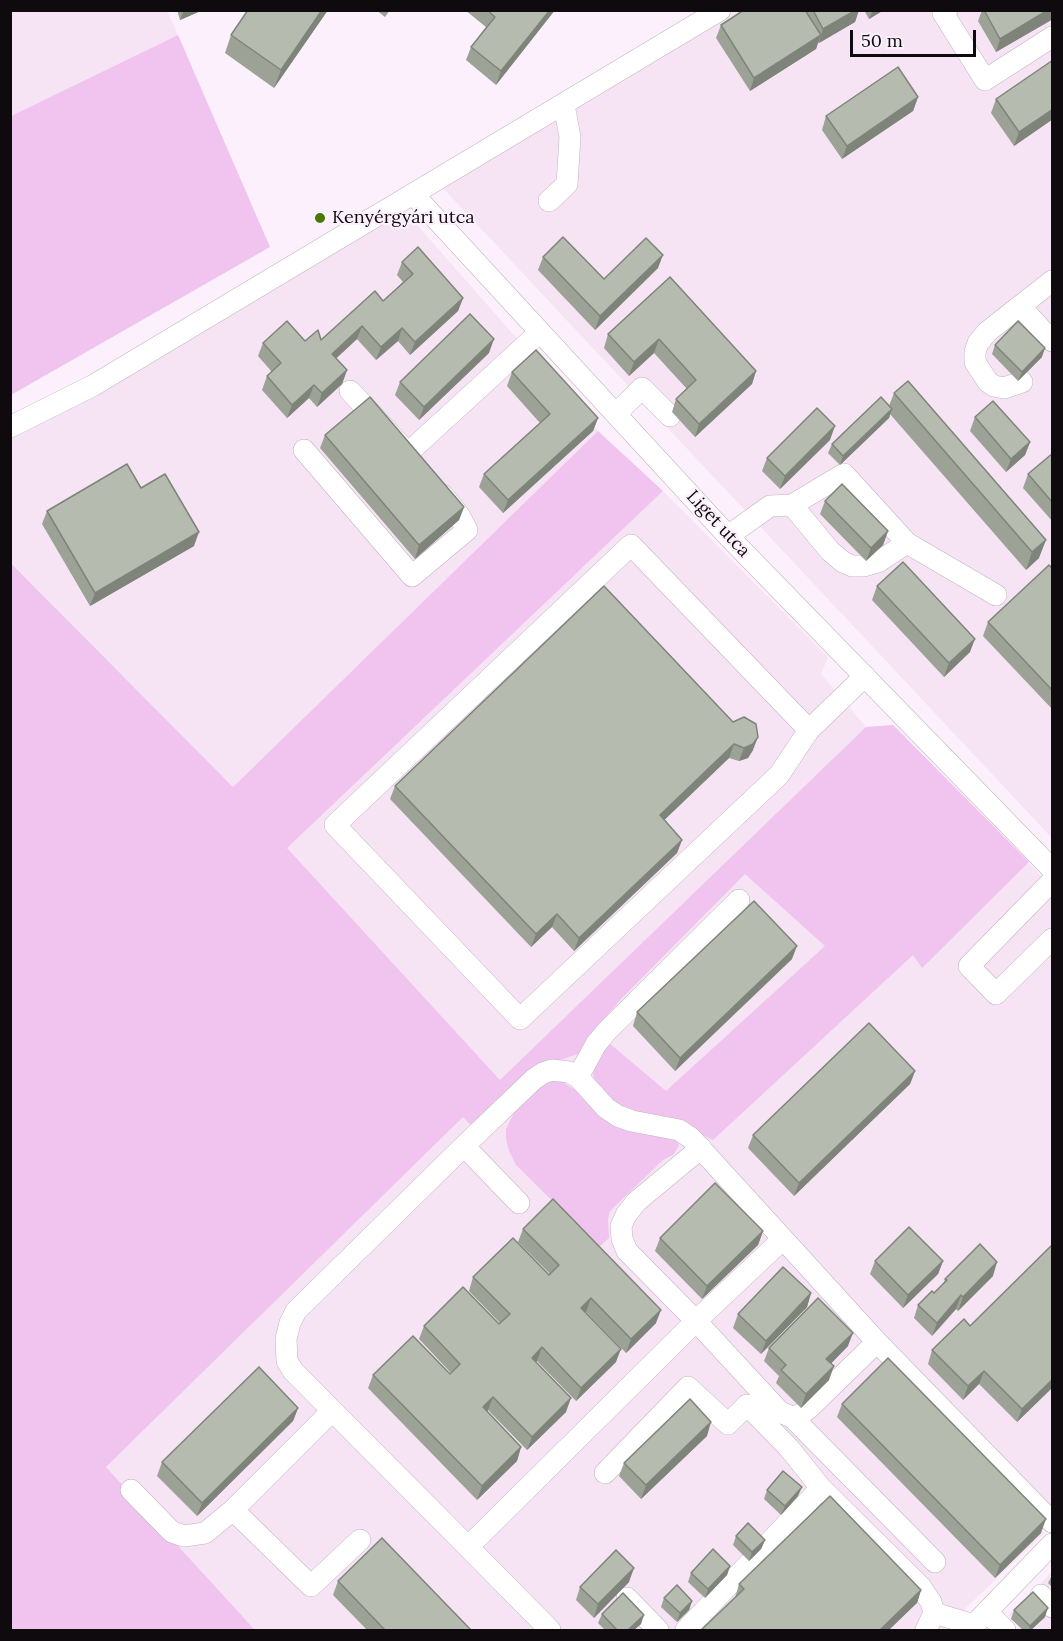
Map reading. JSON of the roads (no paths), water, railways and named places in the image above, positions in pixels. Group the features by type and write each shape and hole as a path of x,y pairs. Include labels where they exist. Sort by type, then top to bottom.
{"street":[{"path":"10,427 94,385 720,10"},
{"path":"947,10 943,13 985,80 1053,37"},
{"path":"549,201 567,184 570,137 564,105"},
{"name":"Liget utca","path":"414,195 728,536 1053,868"},
{"path":"1022,382 1012,387 994,386 981,374 975,362 975,352 978,343 987,332 1053,281"},
{"path":"1020,306 1053,341"},
{"path":"408,453 540,332"},
{"path":"616,414 642,388 670,416"},
{"path":"304,450 412,576 467,530 459,515 408,453 350,391"},
{"path":"728,536 770,506 792,505 844,474 907,543 996,595"},
{"path":"792,505 830,551 852,566 864,566 878,562 907,543"},
{"path":"808,730 631,545 335,825 520,1019 779,775 808,730 865,676"},
{"path":"1053,881 969,966 996,994 1053,939"},
{"path":"578,1077 596,1044 606,1032 739,900"},
{"path":"550,1630 293,1371 287,1361 285,1350 290,1323 296,1311 464,1146 543,1073 561,1070 578,1077 606,1108 618,1116 679,1130 691,1138 877,1342 1053,1522"},
{"path":"464,1146 519,1203"},
{"path":"701,1148 636,1202 626,1215 621,1226 622,1239 627,1251 780,1412 792,1417 935,1562"},
{"path":"468,1547 696,1321 783,1239"},
{"path":"792,1417 800,1415 809,1408 877,1342"},
{"path":"604,1473 688,1387 728,1424 747,1405 789,1448 821,1488 920,1586 932,1602 930,1622 976,1623 1005,1630"},
{"path":"131,1490 172,1532 184,1536 205,1533 332,1411"},
{"path":"686,1630 821,1488"},
{"path":"232,1509 311,1586 360,1540"},
{"path":"976,1623 1053,1544"},
{"path":"627,1598 658,1630"}],"place":[{"name":"Kenyérgyári utca","path":"320,218"}]}
